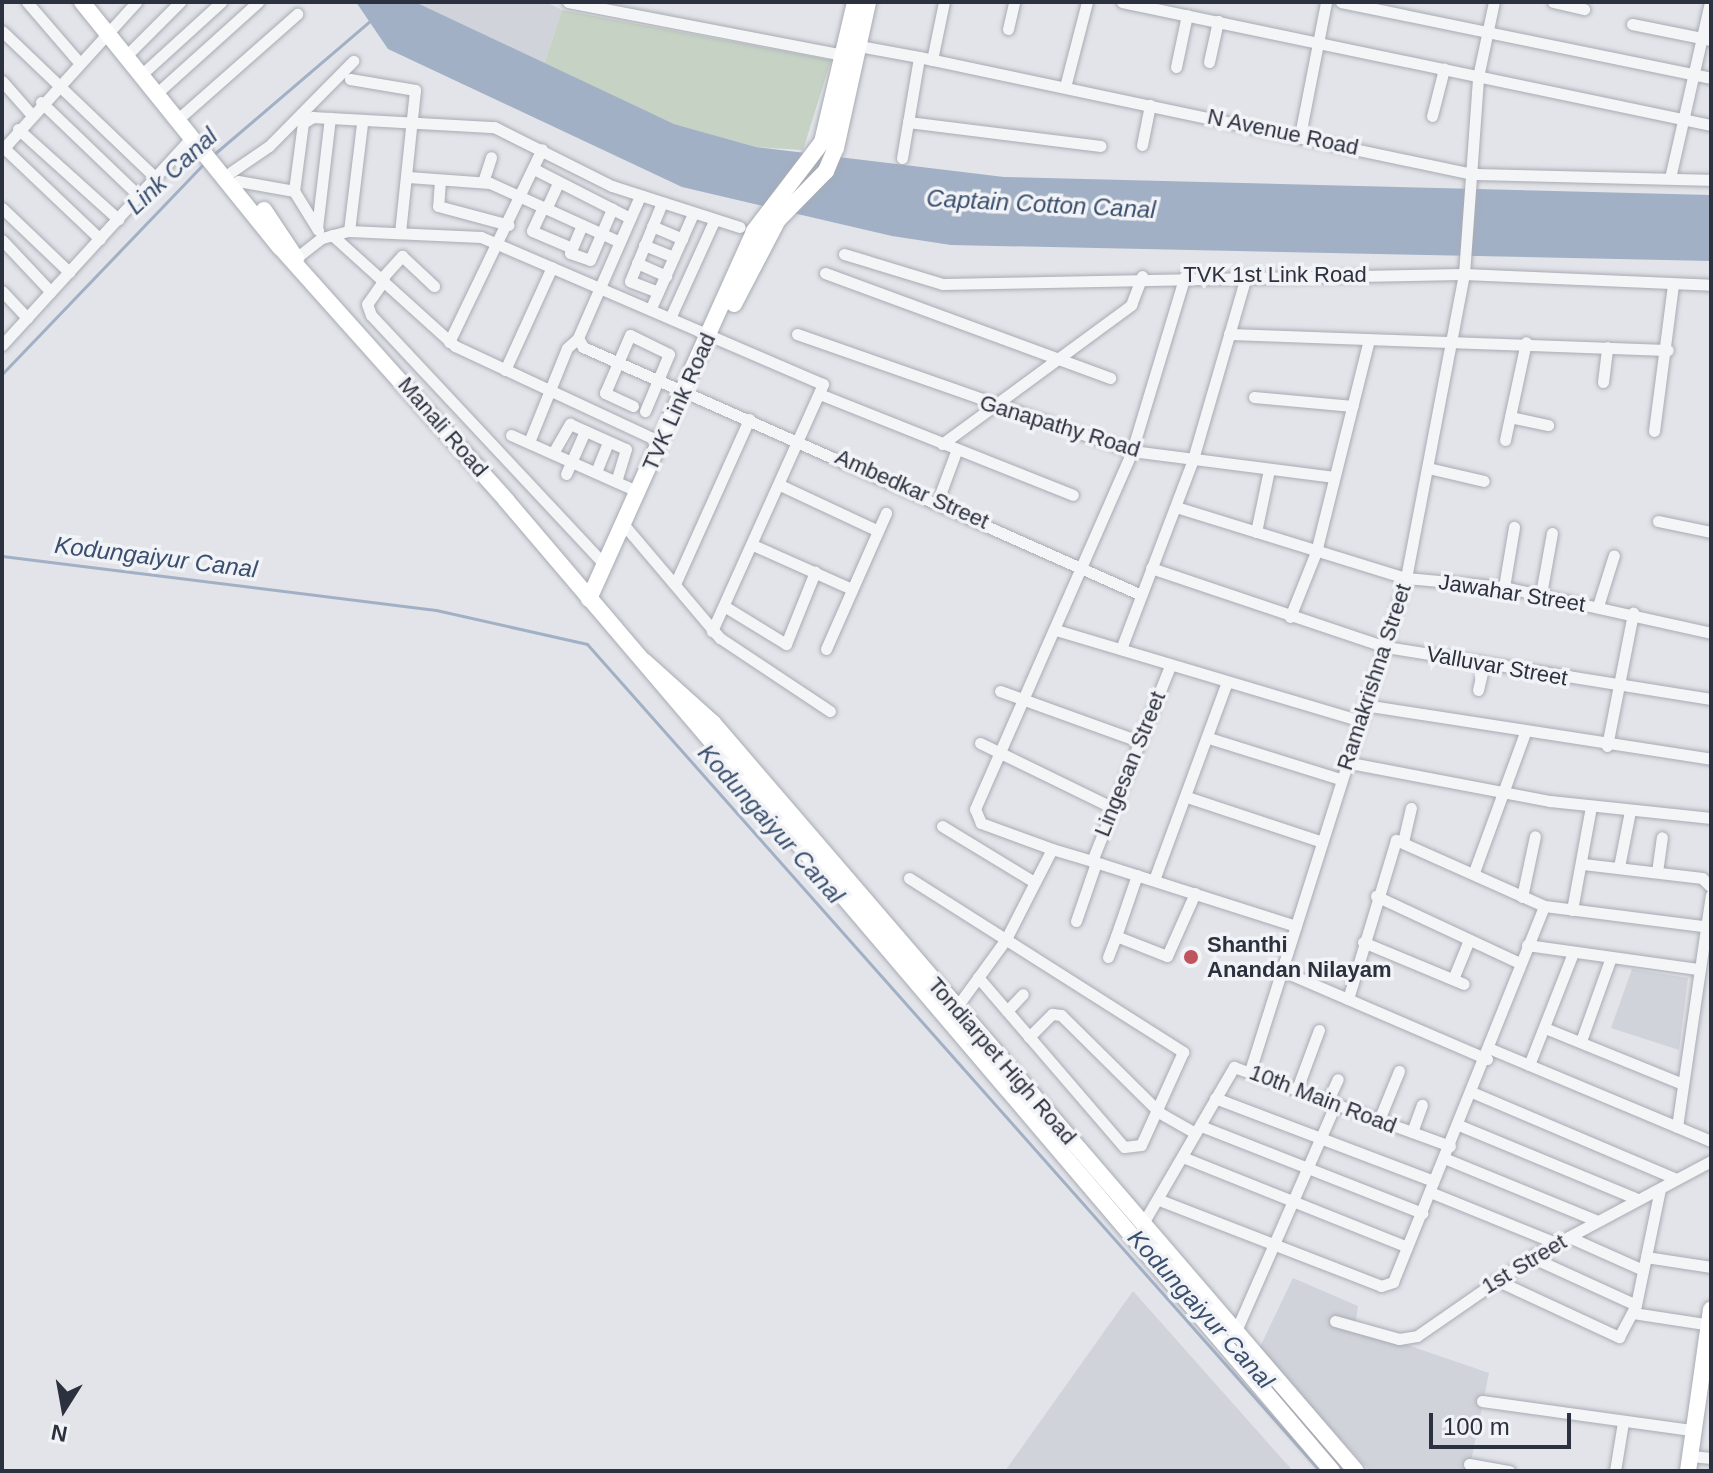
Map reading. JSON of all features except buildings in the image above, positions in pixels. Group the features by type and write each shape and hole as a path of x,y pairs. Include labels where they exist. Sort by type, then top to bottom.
{"main road":[{"name":"Manali Road","path":"82,2 200,145 228,173 296,258 589,599"},
{"path":"778,209 822,142 855,2"},
{"path":"778,209 831,159 868,2"},
{"name":"TVK Link Road","path":"589,599 684,390 778,209"},
{"name":"Tondiarpet High Road","path":"589,599 1356,1471"},
{"name":"Tondiarpet High Road","path":"952,1013 1332,1471"},
{"path":"1690,1464 1691,1430 1704,1392 1710,1320"}],"street":[{"path":"27,2 77,60"},
{"path":"100,239 2,148 52,86 136,2"},
{"path":"127,55 180,2"},
{"path":"142,74 221,2"},
{"path":"157,93 258,2"},
{"path":"568,2 842,55 859,46"},
{"path":"932,60 944,2"},
{"path":"1008,29 1014,2"},
{"path":"1065,87 1087,2"},
{"path":"1122,2 1316,40 1711,125"},
{"path":"1300,135 1316,40 1326,2"},
{"path":"1341,2 1711,78"},
{"name":"Ramakrishna Street","path":"1250,1071 1285,972 1357,720 1386,647 1406,578 1464,274 1478,77 1494,2"},
{"path":"1553,2 1584,9"},
{"path":"1670,178 1707,39 1710,2"},
{"path":"178,119 297,14"},
{"path":"1176,67 1187,15"},
{"path":"1209,62 1218,21"},
{"path":"1632,24 1707,39"},
{"path":"2,31 52,86 156,178"},
{"name":"N Avenue Road","path":"859,46 1300,135 1472,174 1711,180"},
{"path":"902,158 919,57"},
{"path":"228,173 269,146 353,61"},
{"path":"1432,116 1444,69"},
{"path":"350,79 415,90 400,233"},
{"path":"2,81 31,114"},
{"path":"41,102 139,196"},
{"path":"1142,145 1150,105"},
{"path":"294,191 303,123 330,118 413,127 504,129 661,205 740,227"},
{"path":"324,234 330,118"},
{"path":"908,122 1101,146"},
{"path":"349,231 362,123"},
{"path":"18,129 118,219"},
{"path":"3,341 156,178 200,145"},
{"path":"449,342 500,248 542,149"},
{"path":"483,182 491,157"},
{"path":"534,169 557,185 630,218"},
{"path":"228,173 294,191 324,234 383,279 449,342 661,442"},
{"path":"408,177 483,182 618,241"},
{"path":"440,180 438,206 509,225"},
{"path":"557,185 532,231 572,248 590,260 612,209"},
{"path":"529,442 567,348 578,338 640,196"},
{"path":"658,292 630,281 661,205"},
{"path":"2,208 69,272"},
{"path":"651,308 692,216"},
{"path":"670,318 714,221"},
{"path":"572,248 582,225"},
{"path":"652,226 682,239"},
{"path":"296,258 324,234 349,231 481,237 500,248 651,308 710,338 817,381 822,395 712,631"},
{"path":"2,240 51,292"},
{"path":"644,245 674,257"},
{"name":"TVK 1st Link Road","path":"844,254 943,284 1142,276 1464,274 1711,285"},
{"path":"434,286 402,256 367,304 371,315 605,565"},
{"path":"637,263 666,276"},
{"path":"505,370 552,267"},
{"path":"825,273 1110,378"},
{"path":"942,444 1054,357 1137,300 1142,276"},
{"path":"1001,754 1085,567 1132,451 1185,276"},
{"path":"1121,649 1139,594 1193,459 1246,276"},
{"path":"1654,431 1668,350 1673,284"},
{"path":"2,291 27,318"},
{"name":"Ganapathy Road","path":"797,334 990,407 1132,451 1334,477"},
{"path":"1229,334 1368,344 1526,342 1668,350"},
{"path":"630,335 669,354 658,379 639,408 605,393 617,362 630,335"},
{"name":"Ambedkar Street","path":"578,338 617,362 938,500 1139,594"},
{"path":"1505,440 1526,342"},
{"path":"1290,617 1316,552 1368,344"},
{"path":"1603,382 1607,347"},
{"path":"822,395 1073,495"},
{"path":"1254,397 1353,406"},
{"path":"1510,417 1548,425"},
{"path":"675,584 749,419"},
{"path":"553,453 567,424 585,431 627,453 616,482"},
{"path":"566,474 585,431"},
{"path":"511,435 639,492"},
{"path":"596,472 608,442"},
{"path":"938,500 957,449"},
{"path":"1428,468 1484,481"},
{"path":"1256,532 1269,470"},
{"path":"780,485 878,531"},
{"name":"Jawahar Street","path":"1176,507 1406,578 1504,587 1633,613 1711,633"},
{"path":"826,649 886,513"},
{"path":"1658,521 1711,532"},
{"path":"624,525 712,631 830,711"},
{"path":"1504,587 1514,527"},
{"path":"1541,594 1552,533"},
{"path":"753,545 852,589"},
{"path":"1598,606 1614,555"},
{"name":"Valluvar Street","path":"1151,568 1386,647 1711,699"},
{"path":"724,606 786,644 815,572"},
{"path":"1607,746 1633,613"},
{"path":"1056,630 1357,720"},
{"path":"1478,690 1484,664"},
{"name":"Lingesan Street","path":"1001,754 975,818 1094,862 1111,807 1170,666"},
{"path":"1154,880 1212,739 1227,682"},
{"path":"1000,691 1138,741"},
{"path":"1364,705 1524,735 1711,759"},
{"path":"1474,872 1501,790 1524,735"},
{"path":"1212,739 1340,779"},
{"path":"980,743 1111,807"},
{"path":"1345,762 1591,806 1711,818"},
{"path":"1187,797 1322,842"},
{"path":"1572,910 1583,864 1591,806"},
{"path":"1403,842 1411,808"},
{"path":"1619,867 1630,811"},
{"path":"942,826 1034,882"},
{"path":"1522,897 1535,836"},
{"path":"1657,872 1662,837"},
{"path":"1348,999 1389,846 1403,842 1544,906 1709,927"},
{"path":"952,1013 1006,939 1052,849"},
{"path":"1076,921 1094,862 1296,926"},
{"path":"1583,864 1702,878 1711,887"},
{"path":"1108,957 1137,875"},
{"path":"909,878 1183,1052 1160,1113 1141,1145 1124,1147 978,977"},
{"path":"1116,936 1170,957 1195,893"},
{"path":"1677,1127 1697,969 1709,927 1711,895"},
{"path":"1376,896 1520,963"},
{"path":"1162,1201 1390,1284 1431,1186 1461,1126 1544,906"},
{"path":"1363,942 1458,981 1469,940"},
{"path":"1527,945 1572,955 1697,969"},
{"path":"1529,1065 1572,955"},
{"path":"1581,1041 1610,960"},
{"path":"1285,972 1489,1054 1529,1065 1711,1141"},
{"path":"1007,1011 1023,994"},
{"path":"1029,1037 1052,1014 1061,1015 1160,1113 1422,1213"},
{"path":"1545,1028 1683,1084"},
{"path":"1297,1089 1319,1030"},
{"name":"10th Main Road","path":"1142,1225 1162,1201 1234,1067 1450,1146"},
{"path":"1379,1120 1399,1071"},
{"path":"1235,1333 1320,1139 1338,1079"},
{"path":"1474,1093 1677,1179"},
{"path":"1215,1098 1431,1186 1558,1244"},
{"path":"1412,1132 1422,1105"},
{"path":"1461,1126 1635,1198"},
{"path":"1185,1158 1407,1247"},
{"path":"1444,1158 1595,1220"},
{"name":"1st Street","path":"1335,1321 1408,1339 1531,1257 1635,1198 1660,1189 1711,1161"},
{"path":"1496,1280 1610,1337 1629,1328 1660,1189"},
{"path":"1569,1237 1643,1270"},
{"path":"1531,1257 1634,1309 1710,1320"},
{"path":"1646,1257 1711,1267"},
{"path":"1482,1401 1691,1430"},
{"path":"1615,1471 1623,1422"},
{"path":"1690,1464 1711,1458"},
{"path":"1469,1464 1509,1471"}],"shaded area":[{"path":"415,2 546,2 562,10 544,65"},
{"path":"1632,969 1688,978 1679,1050 1611,1028"},
{"path":"1293,1278 1358,1306 1355,1327 1489,1373 1469,1471 1370,1471 1258,1351"},
{"path":"1133,1291 1293,1471 1005,1471"}],"green space":[{"path":"562,10 831,60 803,150 756,147 674,124 544,65"}],"water":[{"name":"Captain Cotton Canal","path":"356,2 415,2 674,124 756,147 1004,177 1711,195 1711,261 951,245 892,236 682,187 388,49"}],"waterway":[{"name":"Link Canal","path":"213,155 371,20"},
{"name":"Link Canal","path":"2,374 204,163"},
{"name":"Kodungaiyur Canal","path":"2,556 436,610 587,644 1320,1471"}],"place":[{"name":"Shanthi Anandan Nilayam","path":"1191,957"}]}
